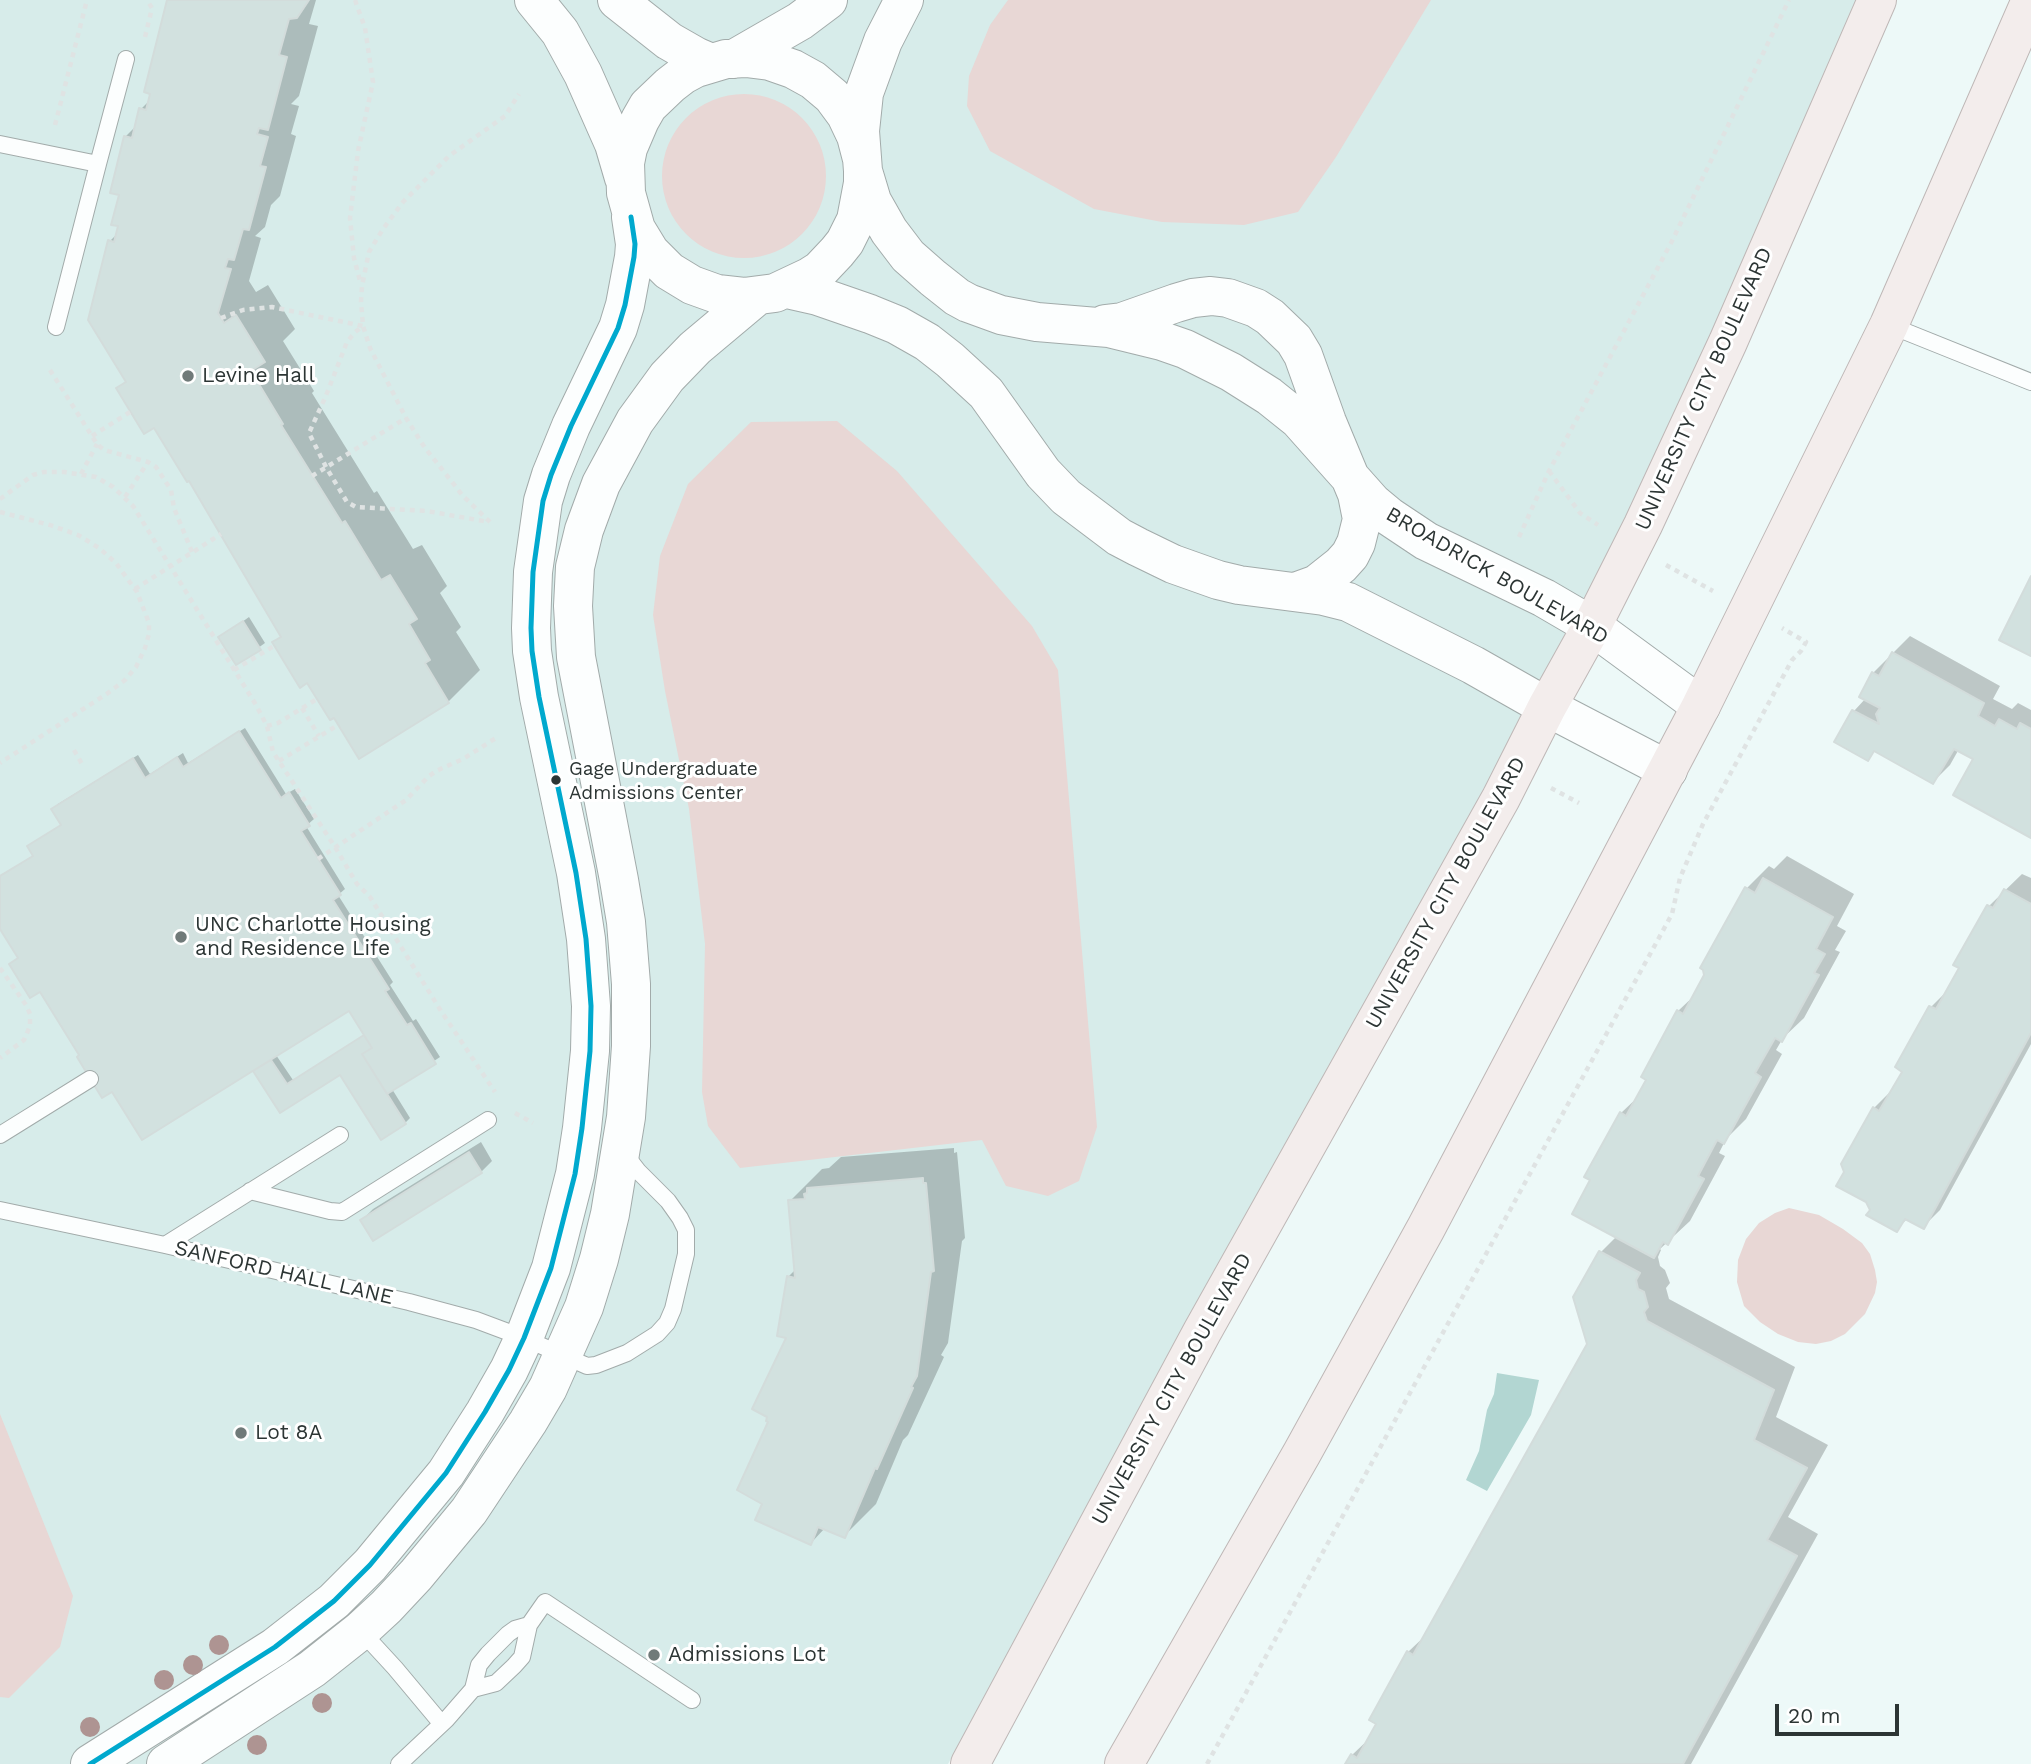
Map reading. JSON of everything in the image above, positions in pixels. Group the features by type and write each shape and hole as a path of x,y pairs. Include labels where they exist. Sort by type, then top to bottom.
{"main road":[{"name":"UNIVERSITY CITY BOULEVARD","path":"970,1764 1179,1374 1501,798 1592,626 1643,525 1728,342 1877,0"},
{"path":"1124,1764 1302,1453 1426,1228 1701,706 1889,325 2031,0"}],"street":[{"name":"BROADRICK BOULEVARD","path":"534,0 560,32 583,74 614,144 636,229 650,252 669,271 692,285 717,294 744,297 772,292 820,270 845,242 860,208 862,165"},
{"name":"BROADRICK BOULEVARD","path":"617,0 669,41 697,57 723,61"},
{"path":"723,61 800,20 828,0"},
{"path":"862,165 860,131 864,93 883,41 904,0"},
{"name":"BROADRICK BOULEVARD","path":"624,179 628,148 648,106 683,75 723,61 746,58 770,61 793,69 813,80 831,96 846,115 856,136 872,201 889,231 908,256 957,297 1001,316 1109,328 1162,341 1185,349 1231,372 1269,396 1299,420 1380,510 1426,541 1544,598 1592,626 1701,706"},
{"path":"166,1764 312,1670 347,1616 378,1556 446,1473 485,1412 524,1338 551,1268 575,1174 587,1087 591,1006 586,939 576,873 532,651 533,572 543,501 551,475 571,426 618,328 625,305 634,257 631,217"},
{"name":"BROADRICK BOULEVARD","path":"772,292 818,296 897,324 927,342 986,393 1054,485 1078,508 1119,537 1173,564 1218,580 1348,602 1473,665 1668,770"},
{"path":"90,1764 265,1654 347,1616 386,1607 446,1541 469,1511 548,1388 584,1307 610,1214 626,1117 631,1046 631,984 619,880 576,657 573,606 575,567 584,530 601,484 635,421 667,377 695,348 772,292"},
{"path":"1085,325 1122,322 1176,303 1211,296 1235,300 1256,308 1284,329 1303,355 1357,494 1362,519 1350,555 1317,584 1294,592"}],"lane":[{"path":"56,327 126,59"},
{"path":"0,144 99,164"},
{"path":"1889,325 2031,382"},
{"path":"0,1135 90,1079"},
{"path":"250,1191 342,1212 488,1120"},
{"path":"165,1245 341,1135"},
{"name":"SANFORD HALL LANE","path":"0,1210 165,1245 419,1305 476,1320 587,1366 596,1366 643,1344 667,1323 673,1310 686,1254 686,1230 668,1201 638,1171 621,1148"},
{"path":"473,1689 496,1683 522,1657 529,1625 545,1602 691,1700"},
{"path":"347,1616 441,1723"},
{"path":"399,1764 473,1689 479,1665 488,1654 515,1629 529,1625"}],"path":[{"path":"47,153 87,0"},
{"path":"355,0 365,28 373,82 358,151 350,218 353,249 362,286"},
{"path":"1519,537 1549,471 1671,243 1789,0"},
{"path":"363,327 347,342 309,433 347,502 355,507 427,510 490,522 463,496 425,448 406,418 370,348 363,327 362,286 369,253 403,202 449,156 505,116 519,94"},
{"path":"221,318 243,310 272,307 363,327"},
{"path":"50,370 97,444 104,450 148,462 156,467 172,490 174,508 192,552"},
{"path":"92,436 130,412"},
{"path":"312,476 406,418"},
{"path":"81,474 97,444"},
{"path":"124,497 148,462"},
{"path":"1549,471 1580,513"},
{"path":"0,499 33,475 44,472 96,477 113,487 133,506 267,726 273,752 496,1094"},
{"path":"0,512 25,517 78,535 99,548 116,564 135,589 149,623 145,648 136,667 125,680 0,766"},
{"path":"135,589 221,534"},
{"path":"1677,571 1707,588"},
{"path":"1208,1764 1672,914 1680,878 1703,824 1792,660 1806,642 1784,629"},
{"path":"234,670 274,646"},
{"path":"267,726 278,723 317,699"},
{"path":"302,708 319,736"},
{"path":"279,761 338,725"},
{"path":"318,859 407,800 436,771 463,760 496,738"},
{"path":"74,750 82,764"},
{"path":"1544,785 1579,803"},
{"path":"0,968 30,1014 30,1026 24,1040 0,1058"},
{"path":"513,1111 533,1123"}],"shaded area":[{"path":"0,0 1861,0 1649,486 1459,843 1264,1187 948,1764 0,1764"},
{"path":"1008,0 1431,0 1336,157 1298,212 1244,225 1162,222 1094,209 990,151 967,106 969,76 990,25"},
{"path":"744,94 775,101 802,118 819,145 826,176 819,207 802,234 775,251 744,258 713,251 686,234 669,207 662,176 669,145 686,118 713,101"},
{"path":"837,421 897,471 1032,626 1058,670 1097,1127 1079,1181 1048,1196 1006,1186 982,1140 740,1168 708,1126 702,1092 705,944 689,809 653,615 660,556 688,484 751,422"},
{"path":"1789,1208 1819,1215 1862,1243 1870,1254 1877,1282 1875,1293 1865,1314 1845,1334 1831,1341 1816,1344 1798,1342 1778,1334 1760,1322 1744,1306 1737,1282 1738,1260 1746,1239 1759,1223"},
{"path":"0,1414 73,1596 60,1647 9,1698 0,1697"}],"water":[{"path":"1497,1373 1539,1380 1531,1415 1487,1491 1466,1480 1479,1451"}],"building":[{"name":"Levine Hall","path":"167,0 309,0 297,18 289,19 279,55 287,57 268,130 259,128 257,134 268,137 260,166 266,167 249,230 243,229 234,260 228,259 225,268 231,269 218,313 224,323 236,315 265,362 251,371 342,523 345,521 381,580 390,575 417,619 409,624 430,660 425,663 449,703 359,759 334,718 330,720 307,683 300,688 272,642 281,637 189,481 187,482 154,428 144,434 116,388 126,382 88,320 108,240 114,242 118,226 111,225 119,195 110,193 124,136 132,138 139,108 146,110 150,94 144,92"},
{"path":"2031,576 2031,656 1999,640"},
{"path":"243,621 261,650 236,665 218,637"},
{"path":"1892,652 1984,703 1978,716 1995,726 1999,719 2017,729 2020,723 2031,729 2031,838 1953,795 1973,759 1954,749 1933,784 1874,751 1868,761 1834,742 1852,710 1879,724 1876,714 1880,708 1859,697 1872,672 1879,676"},
{"name":"UNC Charlotte Housing and Residence Life","path":"239,731 281,798 289,792 310,826 301,831 341,895 333,900 389,989 385,991 407,1025 411,1023 436,1064 387,1094 362,1054 372,1048 349,1011 142,1140 112,1092 102,1098 40,992 30,998 9,964 18,958 0,929 0,876 33,856 27,846 61,825 51,809 133,758 145,778 177,757 183,767"},
{"path":"1763,878 1833,917 1816,949 1825,954 1814,973 1819,975 1782,1042 1775,1038 1755,1073 1761,1077 1724,1144 1717,1140 1698,1176 1704,1179 1668,1245 1663,1242 1654,1258 1572,1214 1590,1180 1584,1177 1620,1112 1626,1116 1646,1080 1641,1077 1677,1010 1683,1014 1704,975 1700,968 1745,887 1755,893"},
{"path":"2004,889 2031,904 2031,1033 1924,1229 1905,1219 1897,1232 1866,1215 1870,1210 1866,1202 1836,1186 1844,1172 1841,1164 1873,1107 1879,1111 1902,1072 1895,1067 1929,1006 1936,1009 1959,968 1953,965 1987,905 1993,908"},
{"path":"364,1035 372,1048 362,1054 406,1124 381,1140 340,1075 280,1113 253,1071 271,1060 287,1084"},
{"path":"469,1152 482,1173 373,1241 360,1220"},
{"path":"923,1178 923,1183 926,1183 934,1271 931,1272 917,1376 845,1538 818,1527 811,1545 755,1520 762,1504 737,1490 768,1422 767,1417 752,1409 786,1338 777,1336 787,1276 795,1278 788,1200 805,1199 807,1188"},
{"path":"1599,1251 1640,1273 1636,1280 1638,1289 1644,1292 1648,1307 1644,1312 1647,1321 1774,1390 1754,1440 1807,1468 1767,1540 1797,1556 1683,1764 1345,1764 1351,1754 1357,1758 1376,1724 1369,1720 1407,1651 1413,1655 1587,1344 1573,1297"}],"transit line":[{"path":"90,1764 275,1647 334,1601 370,1565 446,1473 485,1412 524,1338 551,1268 575,1174 590,1051 591,1006 586,939 576,873 532,651 533,572 543,501 551,475 571,426 618,328 625,305 635,244 631,217"}],"place":[{"name":"Levine Hall","path":"188,376"},
{"name":"Gage Undergraduate Admissions Center","path":"556,780"},
{"name":"UNC Charlotte Housing and Residence Life","path":"181,937"},
{"name":"Lot 8A","path":"241,1433"},
{"name":"Admissions Lot","path":"654,1655"}]}
